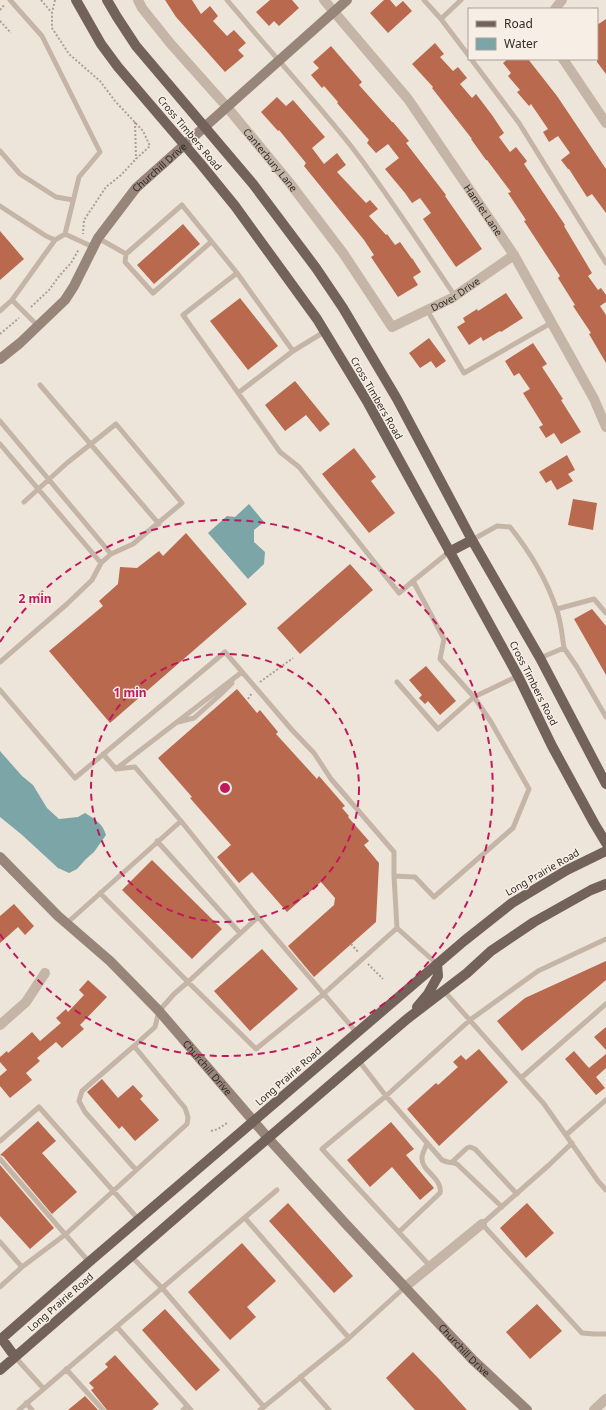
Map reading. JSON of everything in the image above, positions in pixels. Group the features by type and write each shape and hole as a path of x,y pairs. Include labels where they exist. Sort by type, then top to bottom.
{"main road":[{"name":"Cross Timbers Road","path":"76,0 101,44 118,67 200,163 253,229 308,306 368,404 518,676 552,746 606,843"},
{"name":"Cross Timbers Road","path":"108,0 136,46 205,126 286,227 343,308 397,399 472,540 540,658 606,784"},
{"path":"449,552 472,540"},
{"name":"Long Prairie Road","path":"1,1338 464,940 512,903 567,870 606,851"},
{"name":"Long Prairie Road","path":"0,1370 407,1019 491,952 534,922 591,890 606,884"},
{"path":"407,1019 428,994 438,976 437,964"},
{"path":"1,1338 15,1357"}],"street":[{"name":"Canterbury Lane","path":"138,0 142,8 170,43 227,107 289,182 343,253 392,327"},
{"name":"Hamlet Lane","path":"324,0 408,100 514,255 594,399 606,427"},
{"name":"Churchill Drive","path":"0,359 65,300 74,286 98,238 136,188 347,0"},
{"path":"556,8 562,0"},
{"path":"563,60 606,123"},
{"name":"Dover Drive","path":"392,327 455,296 514,255"},
{"name":"Churchill Drive","path":"0,857 67,923 110,961 159,1011 268,1138 472,1360 527,1410"},
{"path":"0,1025 26,1002 46,973"},
{"path":"405,1287 482,1224"},
{"path":"594,1410 606,1399"}],"lane":[{"path":"0,311 12,300 54,240 65,234 79,177 100,152 42,36 10,0"},
{"path":"227,0 280,60 352,147 455,296"},
{"path":"424,0 441,19 468,55"},
{"path":"441,19 461,0"},
{"path":"472,60 519,123 606,263"},
{"path":"0,151 20,174 56,197 73,200"},
{"path":"211,242 153,293 125,262 126,254 182,205 237,273 293,351"},
{"path":"0,206 54,240"},
{"path":"65,234 93,247"},
{"path":"98,238 126,254"},
{"path":"237,273 184,315 280,452 299,467 399,592 449,552"},
{"path":"12,300 38,326"},
{"path":"427,310 464,372 552,323"},
{"path":"238,393 293,351 324,332"},
{"path":"40,385 159,524"},
{"path":"0,421 111,554"},
{"path":"0,662 67,604 92,580 101,563 111,554 133,544 159,524 182,503 116,424 48,479 24,502"},
{"path":"0,444 101,563"},
{"path":"472,540 497,526 510,527 526,548 533,559 557,609 564,648 577,667 606,717"},
{"path":"394,876 415,877 434,897 512,828 529,789 492,722 474,697 440,659 444,639 414,581"},
{"path":"557,609 594,599 606,613"},
{"path":"540,658 564,648"},
{"path":"0,690 75,778 226,652 314,753 331,779 394,852 397,928 437,964"},
{"path":"116,769 242,672"},
{"path":"397,682 438,729 474,697 518,676"},
{"path":"103,754 116,769"},
{"path":"116,769 135,767 181,821 258,917 357,1033"},
{"path":"67,923 181,821"},
{"path":"158,841 240,933"},
{"path":"100,893 256,1049 323,994 397,928"},
{"path":"136,1170 85,1112 79,1100 82,1091 155,1027 159,1011 174,994 258,917"},
{"path":"430,1266 322,1149 386,1096 470,1020 538,971 606,939"},
{"path":"444,991 544,1104 598,1181 606,1190"},
{"path":"521,1078 606,1004"},
{"path":"0,1287 22,1267 66,1234 187,1124 188,1117 186,1108 134,1046"},
{"path":"359,1061 386,1096 442,1160 457,1164 502,1207"},
{"path":"566,1135 606,1100"},
{"path":"0,1141 39,1107 139,1220"},
{"path":"399,1232 440,1193 441,1188 439,1183 422,1164 422,1157 427,1143"},
{"path":"572,1143 482,1224 582,1333 606,1334"},
{"path":"452,1162 467,1148 470,1147 475,1149 517,1194"},
{"path":"0,1159 89,1262"},
{"path":"19,1410 277,1190"},
{"path":"245,1218 349,1338"},
{"path":"0,1242 22,1267"},
{"path":"131,1256 162,1289 262,1408 349,1338 405,1287"},
{"path":"117,1327 189,1408 182,1410"},
{"path":"15,1357 43,1388"},
{"path":"66,1369 103,1410"},
{"path":"300,1377 329,1410"},
{"path":"26,1403 32,1410"}],"path":[{"path":"41,0 52,13"},
{"path":"55,0 52,13 52,28 69,54 100,81 115,101 136,122 143,131 150,146"},
{"path":"0,21 11,33"},
{"path":"136,122 136,158"},
{"path":"248,699 260,682 293,658"},
{"path":"211,1131 218,1129 227,1123"}],"water":[{"path":"249,504 264,522 254,530 254,542 265,552 264,564 248,579 208,533 227,516 235,517"},
{"path":"0,751 22,776 33,785 47,808 59,819 78,817 85,813 103,828 106,835 94,852 77,869 69,873 58,868 0,817"}],"building":[{"path":"165,0 192,0 201,14 210,6 218,16 213,21 227,36 234,30 246,43 238,50 244,56 225,72 176,17"},
{"path":"270,0 292,0 299,8 279,26 274,21 269,26 256,12"},
{"path":"384,0 390,0 396,7 403,1 412,11 388,33 370,13"},
{"path":"606,19 606,74 597,62 598,24"},
{"path":"435,43 444,54 440,57 453,71 458,67 467,78 460,84 472,98 476,94 492,115 504,133 499,137 510,152 516,147 527,161 524,164 565,225 564,226 592,273 588,276 598,290 601,288 606,295 606,302 600,306 606,315 606,363 589,334 591,333 573,306 575,305 558,278 560,276 524,221 526,220 508,193 511,192 432,88 433,87 412,64"},
{"path":"331,46 362,82 359,85 409,141 406,143 446,195 445,196 482,249 456,267 423,219 431,213 420,198 412,203 385,169 399,158 388,144 376,153 367,143 369,140 337,103 338,102 324,86 322,88 311,75 319,68 313,62"},
{"path":"507,60 529,60 557,96 606,169 606,213 592,194 587,197 569,169 561,160 570,153 558,136 549,142 543,132 548,129 531,104 529,106 517,92 520,90 508,76 511,73 503,63"},
{"path":"277,97 286,106 293,100 325,137 312,148 324,164 337,153 346,165 337,172 366,203 370,200 378,209 369,216 386,235 387,234 395,245 400,242 412,258 421,272 413,277 418,285 398,297 371,257 374,255 364,240 304,166 306,163 279,130 278,131 261,112"},
{"path":"183,224 200,244 154,284 137,265"},
{"path":"0,231 24,259 0,280"},
{"path":"506,293 523,318 483,341 481,337 469,345 457,327 465,322 463,318 477,309 478,311"},
{"path":"240,298 278,346 248,370 210,321"},
{"path":"429,338 446,361 436,368 431,361 420,368 409,353"},
{"path":"533,343 547,364 542,367 563,399 561,400 581,432 561,444 554,433 546,438 539,427 543,425 523,393 530,389 519,373 514,376 505,361"},
{"path":"295,381 330,424 320,432 306,415 285,431 265,405"},
{"path":"354,448 376,477 371,481 395,513 369,533 322,474"},
{"path":"567,455 575,470 568,474 573,481 557,490 551,480 546,483 539,472"},
{"path":"573,499 597,503 593,530 568,525"},
{"path":"186,533 247,604 110,723 49,651 103,606 99,601 118,584 120,567 137,568 159,551 163,556"},
{"path":"350,564 373,590 300,654 277,628"},
{"path":"592,609 606,626 606,675 574,619"},
{"path":"426,666 456,701 440,715 428,701 425,704 419,698 422,695 409,680"},
{"path":"237,689 257,713 260,710 278,732 276,734 317,779 319,776 345,806 342,808 349,816 348,817 369,841 364,845 379,863 376,922 314,977 288,946 334,905 335,898 321,882 287,912 252,872 239,883 217,857 231,845 158,758"},
{"path":"152,860 222,929 192,959 122,890"},
{"path":"14,904 34,926 25,935 18,927 0,943 0,916"},
{"path":"262,949 298,989 250,1031 214,991"},
{"path":"606,961 606,980 522,1051 497,1021 525,998"},
{"path":"88,980 107,997 80,1025 84,1029 62,1048 56,1042 37,1058 40,1061 26,1073 32,1080 10,1098 0,1086 0,1076 7,1070 0,1062 0,1057 7,1051 8,1053 32,1032 40,1041 61,1023 56,1018 66,1009 68,1012 84,995 79,990"},
{"path":"606,1027 606,1050 594,1037"},
{"path":"479,1049 508,1082 439,1146 407,1109 436,1083 438,1085 458,1067 453,1062 461,1055 466,1060"},
{"path":"574,1051 589,1068 606,1054 606,1068 596,1077 605,1088 596,1095 565,1059"},
{"path":"102,1079 118,1098 133,1085 143,1096 140,1099 159,1120 135,1141 122,1126 119,1129 87,1092"},
{"path":"38,1121 56,1141 42,1153 77,1192 52,1214 3,1156 0,1155"},
{"path":"391,1122 414,1149 406,1155 434,1188 420,1200 392,1167 370,1187 347,1160"},
{"path":"0,1165 54,1228 30,1249 0,1216"},
{"path":"288,1203 353,1276 334,1293 269,1221"},
{"path":"527,1203 554,1233 526,1258 500,1228"},
{"path":"242,1243 276,1281 247,1307 256,1317 230,1340 188,1292"},
{"path":"537,1304 562,1331 530,1359 506,1332"},
{"path":"165,1309 220,1370 196,1391 142,1330"},
{"path":"413,1352 467,1410 415,1410 386,1378"},
{"path":"115,1355 159,1404 152,1410 107,1410 91,1390 94,1388 89,1383 108,1367 105,1364"},
{"path":"85,1396 98,1410 68,1410"}]}
